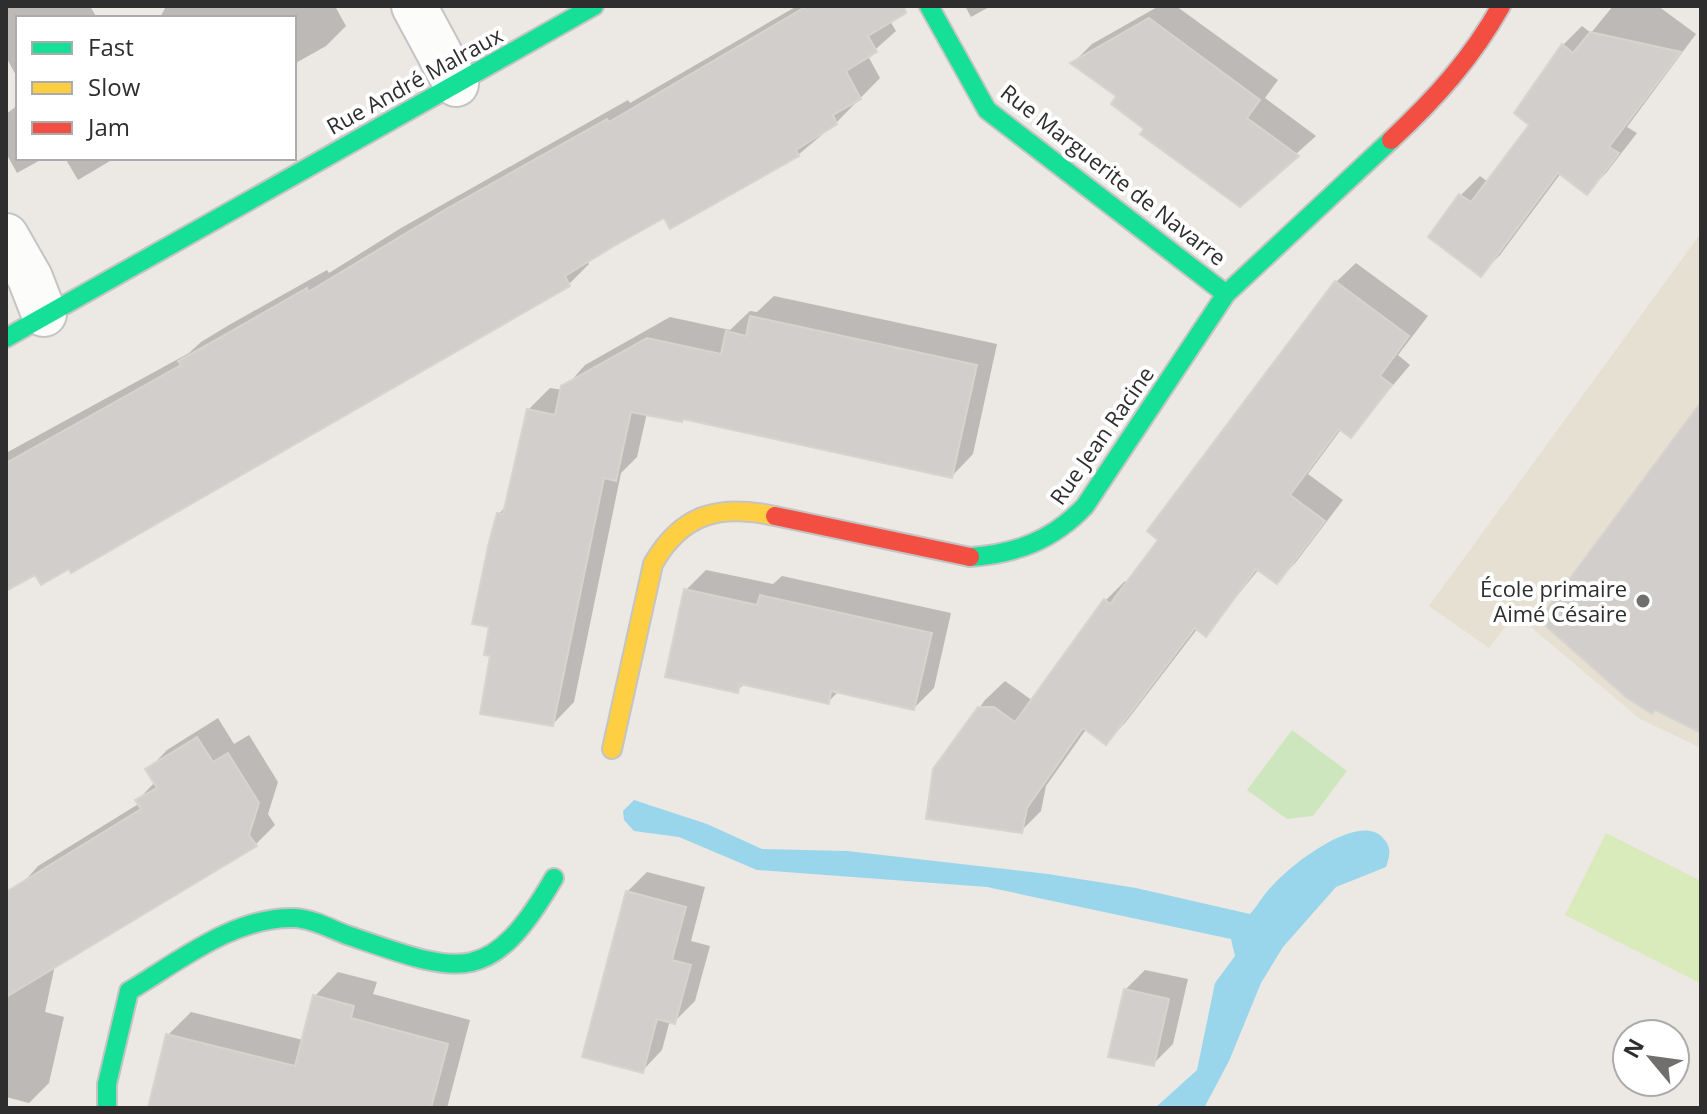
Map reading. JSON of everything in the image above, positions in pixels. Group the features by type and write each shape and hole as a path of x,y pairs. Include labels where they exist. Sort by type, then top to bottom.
{"street":[{"path":"414,6 456,84"},
{"name":"Rue André Malraux","path":"6,338 594,6"},
{"name":"Rue Marguerite de Navarre","path":"929,6 987,110 1226,294"},
{"name":"Rue Jean Racine","path":"612,749 650,573 660,549 685,524 723,509 744,509 968,557 999,555 1029,547 1051,536 1085,506 1226,294 1434,100 1478,47 1501,6"},
{"path":"6,236 30,278 44,314"},
{"path":"107,1108 107,1084 129,991 252,922 296,918 441,966 468,964 495,955 516,940 532,921 554,878"}],"shaded area":[{"path":"1701,233 1701,748 1640,719 1515,614 1489,648 1429,606"}],"green space":[{"path":"1292,730 1347,771 1313,816 1287,819 1247,790"},
{"path":"1606,833 1701,881 1700,983 1565,915"}],"water":[{"path":"634,800 707,824 762,849 847,851 1048,874 1136,888 1250,914 1270,888 1294,865 1342,836 1372,831 1386,841 1389,855 1386,867 1336,887 1283,947 1261,983 1229,1061 1204,1108 1155,1108 1197,1070 1215,983 1235,956 1231,939 987,887 757,870 679,837 634,831 624,820 623,811"}],"building":[{"path":"807,6 904,6 906,13 868,36 877,52 846,71 861,99 833,115 837,124 796,150 799,156 670,229 664,218 614,246 565,276 570,286 71,573 69,569 41,585 35,575 6,591 6,463 181,365 178,361 307,288 308,292 448,208 607,119 609,122"},
{"path":"1149,18 1260,100 1247,118 1299,156 1240,207 1140,134 1144,129 1111,104 1116,96 1070,63"},
{"path":"1590,32 1681,52 1609,147 1619,153 1587,195 1558,173 1481,277 1428,237 1459,194 1471,202 1529,125 1514,113 1562,44 1573,53"},
{"path":"1335,281 1409,336 1380,376 1392,385 1351,438 1339,429 1290,495 1325,521 1277,584 1256,569 1206,637 1195,628 1106,745 1083,728 1027,808 1022,833 926,819 933,769 978,707 994,707 1015,722 1104,599 1110,604 1158,540 1147,531"},
{"path":"750,316 977,365 952,478 683,419 682,422 631,412 616,481 604,478 553,726 480,714 490,656 484,655 489,627 472,624 489,542 497,513 503,514 527,409 555,415 561,386 647,338 721,354 726,331 746,336"},
{"name":"École primaire Aimé Césaire","path":"1701,402 1701,733 1655,710 1652,714 1627,698 1539,620"},
{"path":"684,589 757,605 760,595 932,633 914,710 831,691 829,704 740,684 738,693 665,677"},
{"path":"197,737 213,762 228,753 259,803 249,835 257,846 6,997 6,892 141,809 135,800 157,788 145,769"},
{"path":"626,891 686,907 672,960 691,965 675,1024 657,1019 643,1073 582,1057"},
{"path":"1124,989 1169,999 1154,1066 1108,1057"},
{"path":"313,995 354,1006 351,1018 448,1044 431,1108 148,1108 166,1034 295,1066"}],"traffic: fast":[{"path":"6,338 594,6"},
{"path":"929,6 987,110 1226,294"},
{"path":"970,557 1018,549 1047,536 1073,518 1085,506 1226,294 1391,140"},
{"path":"107,1108 107,1084 129,991 208,943 250,924 295,918 315,922 417,958 468,963 489,955 510,940 554,878"}],"traffic: slow":[{"path":"612,749 653,564 664,547 677,533 704,516 737,511 775,516"}],"traffic: jam":[{"path":"1391,140 1452,77 1501,6"},
{"path":"775,516 970,557"}],"place":[{"name":"École primaire Aimé Césaire","path":"1643,601"}]}
